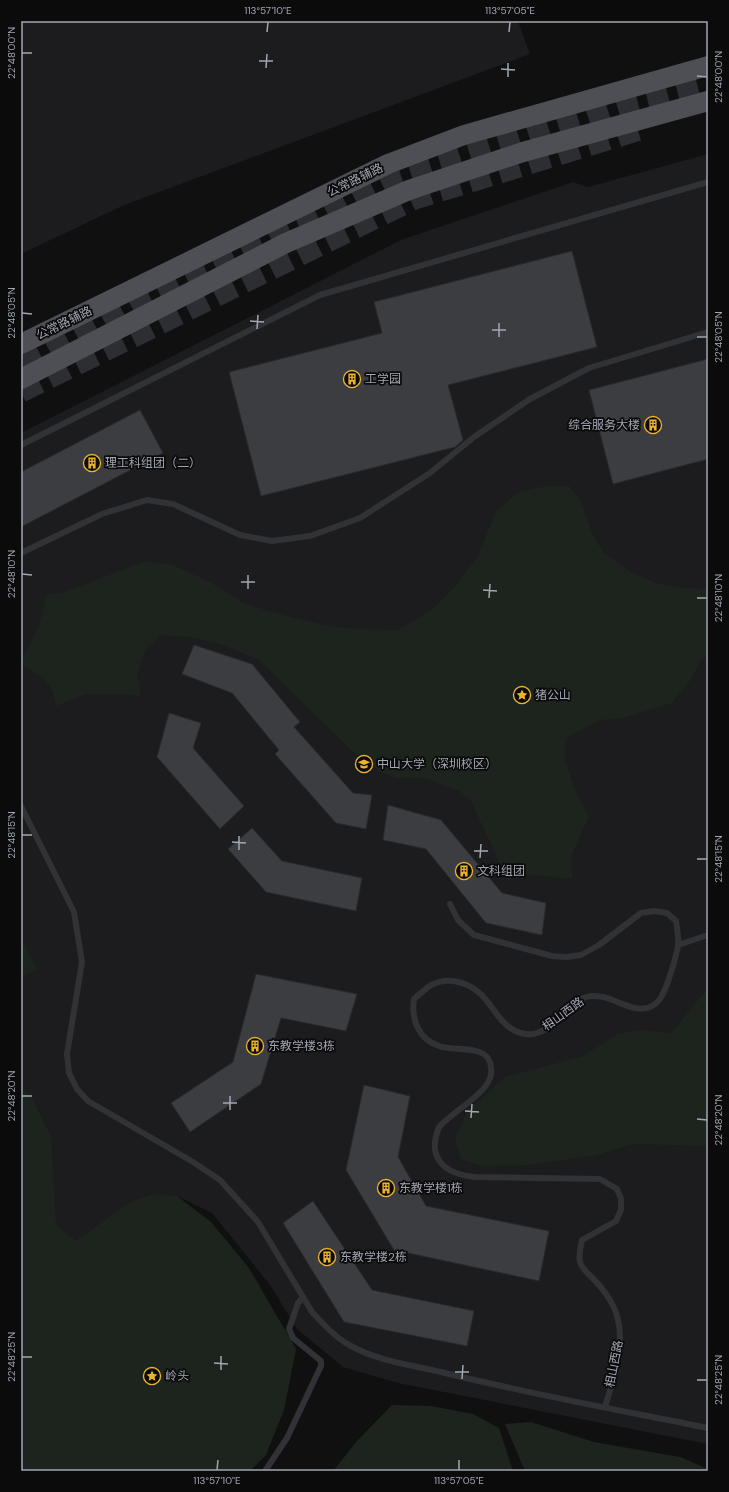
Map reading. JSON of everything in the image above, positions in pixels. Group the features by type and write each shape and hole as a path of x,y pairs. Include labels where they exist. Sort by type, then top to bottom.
{"main road":[{"name":"公常路辅路","path":"21,344 388,164 464,134 708,66"},
{"path":"21,379 286,243 409,190 523,152 708,101"}],"lane":[{"path":"21,445 320,295 708,182"},
{"path":"21,553 102,514 147,500 173,504 240,534 272,541 310,536 360,518 430,473 474,437 530,399 589,368 708,332"},
{"path":"21,806 74,912 78,931 82,962 67,1054 69,1073 74,1084 88,1101 193,1162 220,1180 258,1222 312,1312 333,1333 350,1346 365,1352 497,1386 708,1428"},
{"name":"相山西路","path":"450,904 458,920 474,935 552,956 566,957 580,955 599,945 641,913 654,911 667,913 676,921 678,945 665,992 656,1004 646,1008 626,1006 595,996 586,997 577,1002 547,1027 538,1032 526,1034 514,1030 504,1023 485,999 471,986 456,981 447,980 430,986 414,999 412,1013 418,1028 424,1037 440,1047 485,1054 491,1064 492,1076 486,1086 439,1126 436,1134 435,1145 438,1158 443,1167 456,1174 475,1177 600,1179 617,1189 621,1199 621,1210 616,1221 582,1240 579,1260 582,1270 599,1284 618,1318 620,1349 605,1407"},
{"path":"678,945 708,935"},
{"path":"265,1471 287,1438 321,1366 321,1361 293,1338 289,1329 298,1303 303,1297"}],"shaded area":[{"path":"21,21 518,21 530,54 122,206 21,254"},
{"name":"中山大学（深圳校区）","path":"708,154 708,1444 398,1383 343,1367 297,1329 270,1285 212,1213 177,1196 150,1198 81,1249 42,1216 21,1095 21,433 401,240 573,182 588,187"},
{"path":"547,486 569,486 582,503 592,533 603,552 632,573 659,584 682,588 708,589 708,655 701,660 689,682 672,703 623,718 601,720 566,738 565,759 575,791 589,816 571,856 572,879 516,873 508,882 471,801 459,791 426,778 396,778 383,773 352,751 259,660 226,646 191,637 162,635 145,650 137,674 141,696 86,694 56,706 52,691 45,680 21,665 21,661 38,628 47,594 62,593 146,561 173,565 210,582 244,603 275,613 324,625 354,629 398,630 434,608 457,584 478,556 496,511 519,492"},
{"path":"21,937 37,969 21,977"},
{"path":"708,988 708,1146 633,1144 593,1156 526,1165 482,1166 461,1159 455,1138 468,1110 505,1077 583,1056 618,1034 639,1030 671,1033"},
{"path":"21,1087 33,1100 51,1137 56,1225 76,1241 130,1202 154,1194 177,1196 211,1222 249,1268 296,1349 284,1410 266,1455 250,1471 21,1471"},
{"path":"392,1405 431,1406 473,1414 499,1428 513,1471 333,1471 358,1440"},
{"path":"531,1422 594,1442 680,1457 708,1469 708,1471 525,1471 505,1424"}],"building":[{"name":"工学园","path":"572,251 597,347 448,385 463,440 455,447 261,496 229,372 382,333 374,302"},
{"name":"综合服务大楼","path":"708,359 708,459 613,484 589,390"},
{"name":"理工科组团（二）","path":"140,410 163,453 21,527 21,472"},
{"path":"194,645 252,664 300,722 294,727 353,793 372,795 366,829 336,823 275,754 279,750 232,693 182,674"},
{"path":"169,713 201,723 193,748 244,806 220,829 157,757"},
{"name":"文科组团","path":"388,805 441,820 502,893 546,903 542,935 486,923 426,849 383,840"},
{"path":"252,828 282,861 362,878 356,911 266,892 228,849"},
{"name":"东教学楼3栋","path":"256,974 357,994 346,1031 281,1018 261,1084 190,1132 171,1103 233,1062"},
{"name":"东教学楼1栋","path":"364,1085 410,1096 398,1157 426,1206 549,1231 539,1281 394,1250 346,1170"},
{"name":"东教学楼2栋","path":"313,1201 372,1290 474,1311 467,1346 344,1322 283,1223"}],"tunnel":[{"path":"21,363 147,296 383,181 627,103 708,83"},
{"path":"21,392 415,199 643,129"}],"place":[{"name":"工学园","path":"352,379"},
{"name":"综合服务大楼","path":"653,425"},
{"name":"理工科组团（二）","path":"92,463"},
{"name":"猪公山","path":"522,695"},
{"name":"中山大学（深圳校区）","path":"364,764"},
{"name":"文科组团","path":"464,871"},
{"name":"东教学楼3栋","path":"255,1046"},
{"name":"东教学楼1栋","path":"386,1188"},
{"name":"东教学楼2栋","path":"327,1257"},
{"name":"岭头","path":"152,1376"}]}
